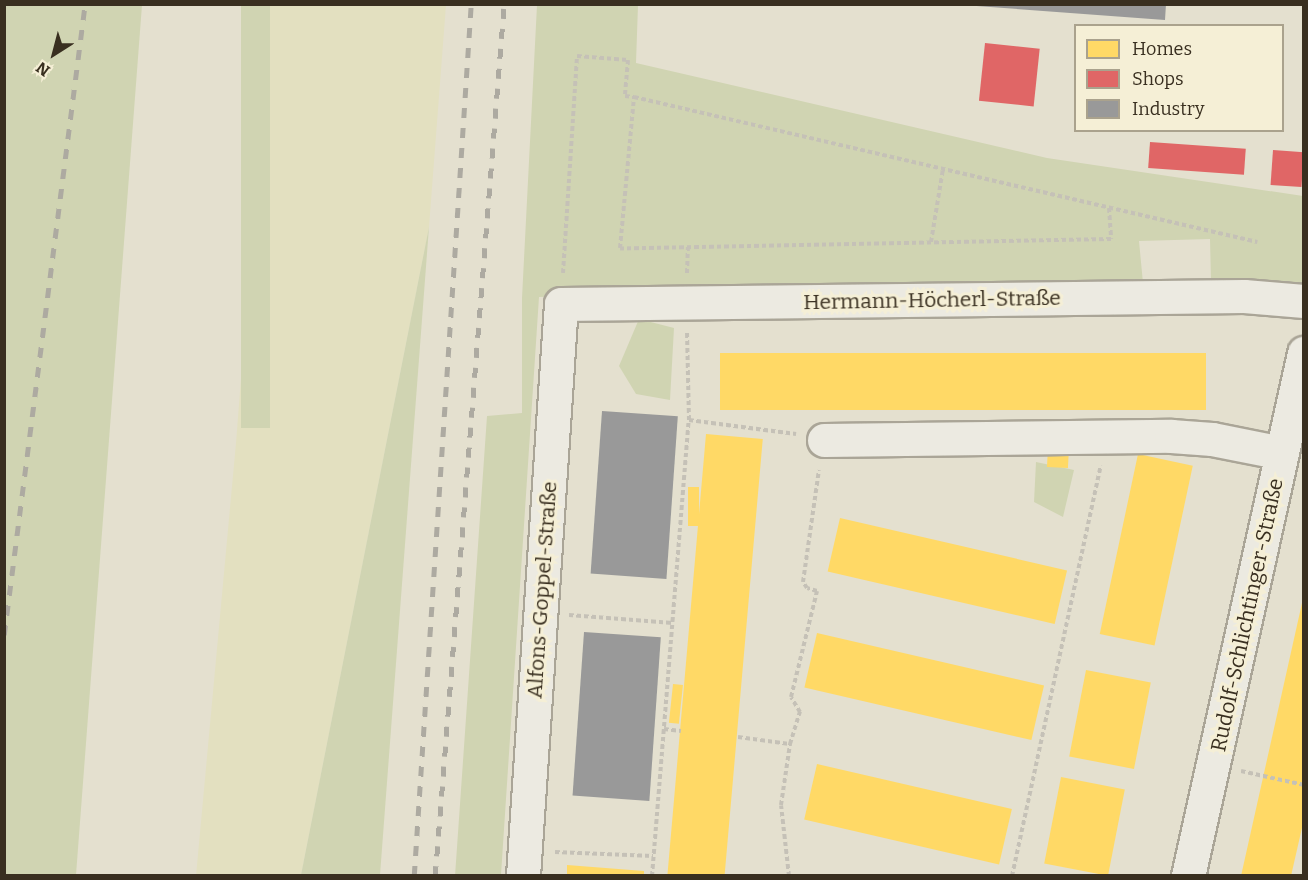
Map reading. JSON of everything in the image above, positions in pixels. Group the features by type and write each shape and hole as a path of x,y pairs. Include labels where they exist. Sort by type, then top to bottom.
{"street":[{"name":"Hermann-Höcherl-Straße","path":"561,304 687,292 1244,296 1304,301"},
{"name":"Alfons-Goppel-Straße","path":"524,863 561,304"},
{"name":"Rudolf-Schlichtinger-Straße","path":"1188,876 1304,353"},
{"path":"824,440 1181,436 1282,453"}],"path":[{"path":"561,304 577,56 628,60 626,96 1257,242"},
{"path":"634,97 620,248 1112,239 1109,208"},
{"path":"931,242 944,169"},
{"path":"652,876 689,420 688,247"},
{"path":"689,420 783,432 824,440 803,582 807,588 817,591 791,697 800,712 789,744 781,805 789,876"},
{"path":"1012,876 1108,436"},
{"path":"541,612 673,623"},
{"path":"664,729 681,731"},
{"path":"738,737 789,744"},
{"path":"1262,776 1304,785"},
{"path":"524,863 653,856"}],"shaded area":[{"path":"270,5 446,5 429,227 301,875 196,876 236,443"}],"green space":[{"path":"5,4 142,5 76,875 5,875"},
{"path":"241,5 270,5 270,428 241,428"},
{"path":"537,5 638,5 636,63 1047,158 1303,196 1303,284 1211,281 1210,239 1139,241 1143,283 539,297 501,875 455,876 487,416 522,413 522,298"},
{"path":"429,227 380,875 301,875"},
{"path":"639,319 674,328 670,400 636,394 619,366"},
{"path":"1036,462 1074,470 1063,517 1034,502"}],"building: Homes":[{"path":"720,353 1206,353 1206,410 720,410"},
{"path":"706,434 763,439 725,876 667,876"},
{"path":"1048,447 1069,448 1068,468 1047,467"},
{"path":"1138,454 1193,466 1155,646 1100,634"},
{"path":"688,487 699,487 699,526 688,526"},
{"path":"840,518 1067,570 1055,624 828,572"},
{"path":"1304,594 1304,819 1291,876 1241,876"},
{"path":"817,633 1044,685 1031,740 804,688"},
{"path":"1086,670 1151,683 1134,769 1069,756"},
{"path":"673,684 683,685 679,724 669,723"},
{"path":"817,764 1012,809 999,865 804,820"},
{"path":"1061,777 1125,789 1108,876 1044,863"},
{"path":"567,865 644,871 644,876 567,876"}],"building: Shops":[{"path":"985,43 1040,49 1034,106 979,101"},
{"path":"1150,142 1246,149 1244,175 1148,168"},
{"path":"1273,150 1304,152 1301,187 1271,185"}],"building: Industry":[{"path":"949,4 1166,4 1165,20"},
{"path":"602,411 678,416 666,579 591,574"},
{"path":"584,632 661,637 649,801 573,796"}],"railway":[{"path":"4,635 85,4"},
{"path":"414,876 471,4"},
{"path":"435,876 504,4"}]}
